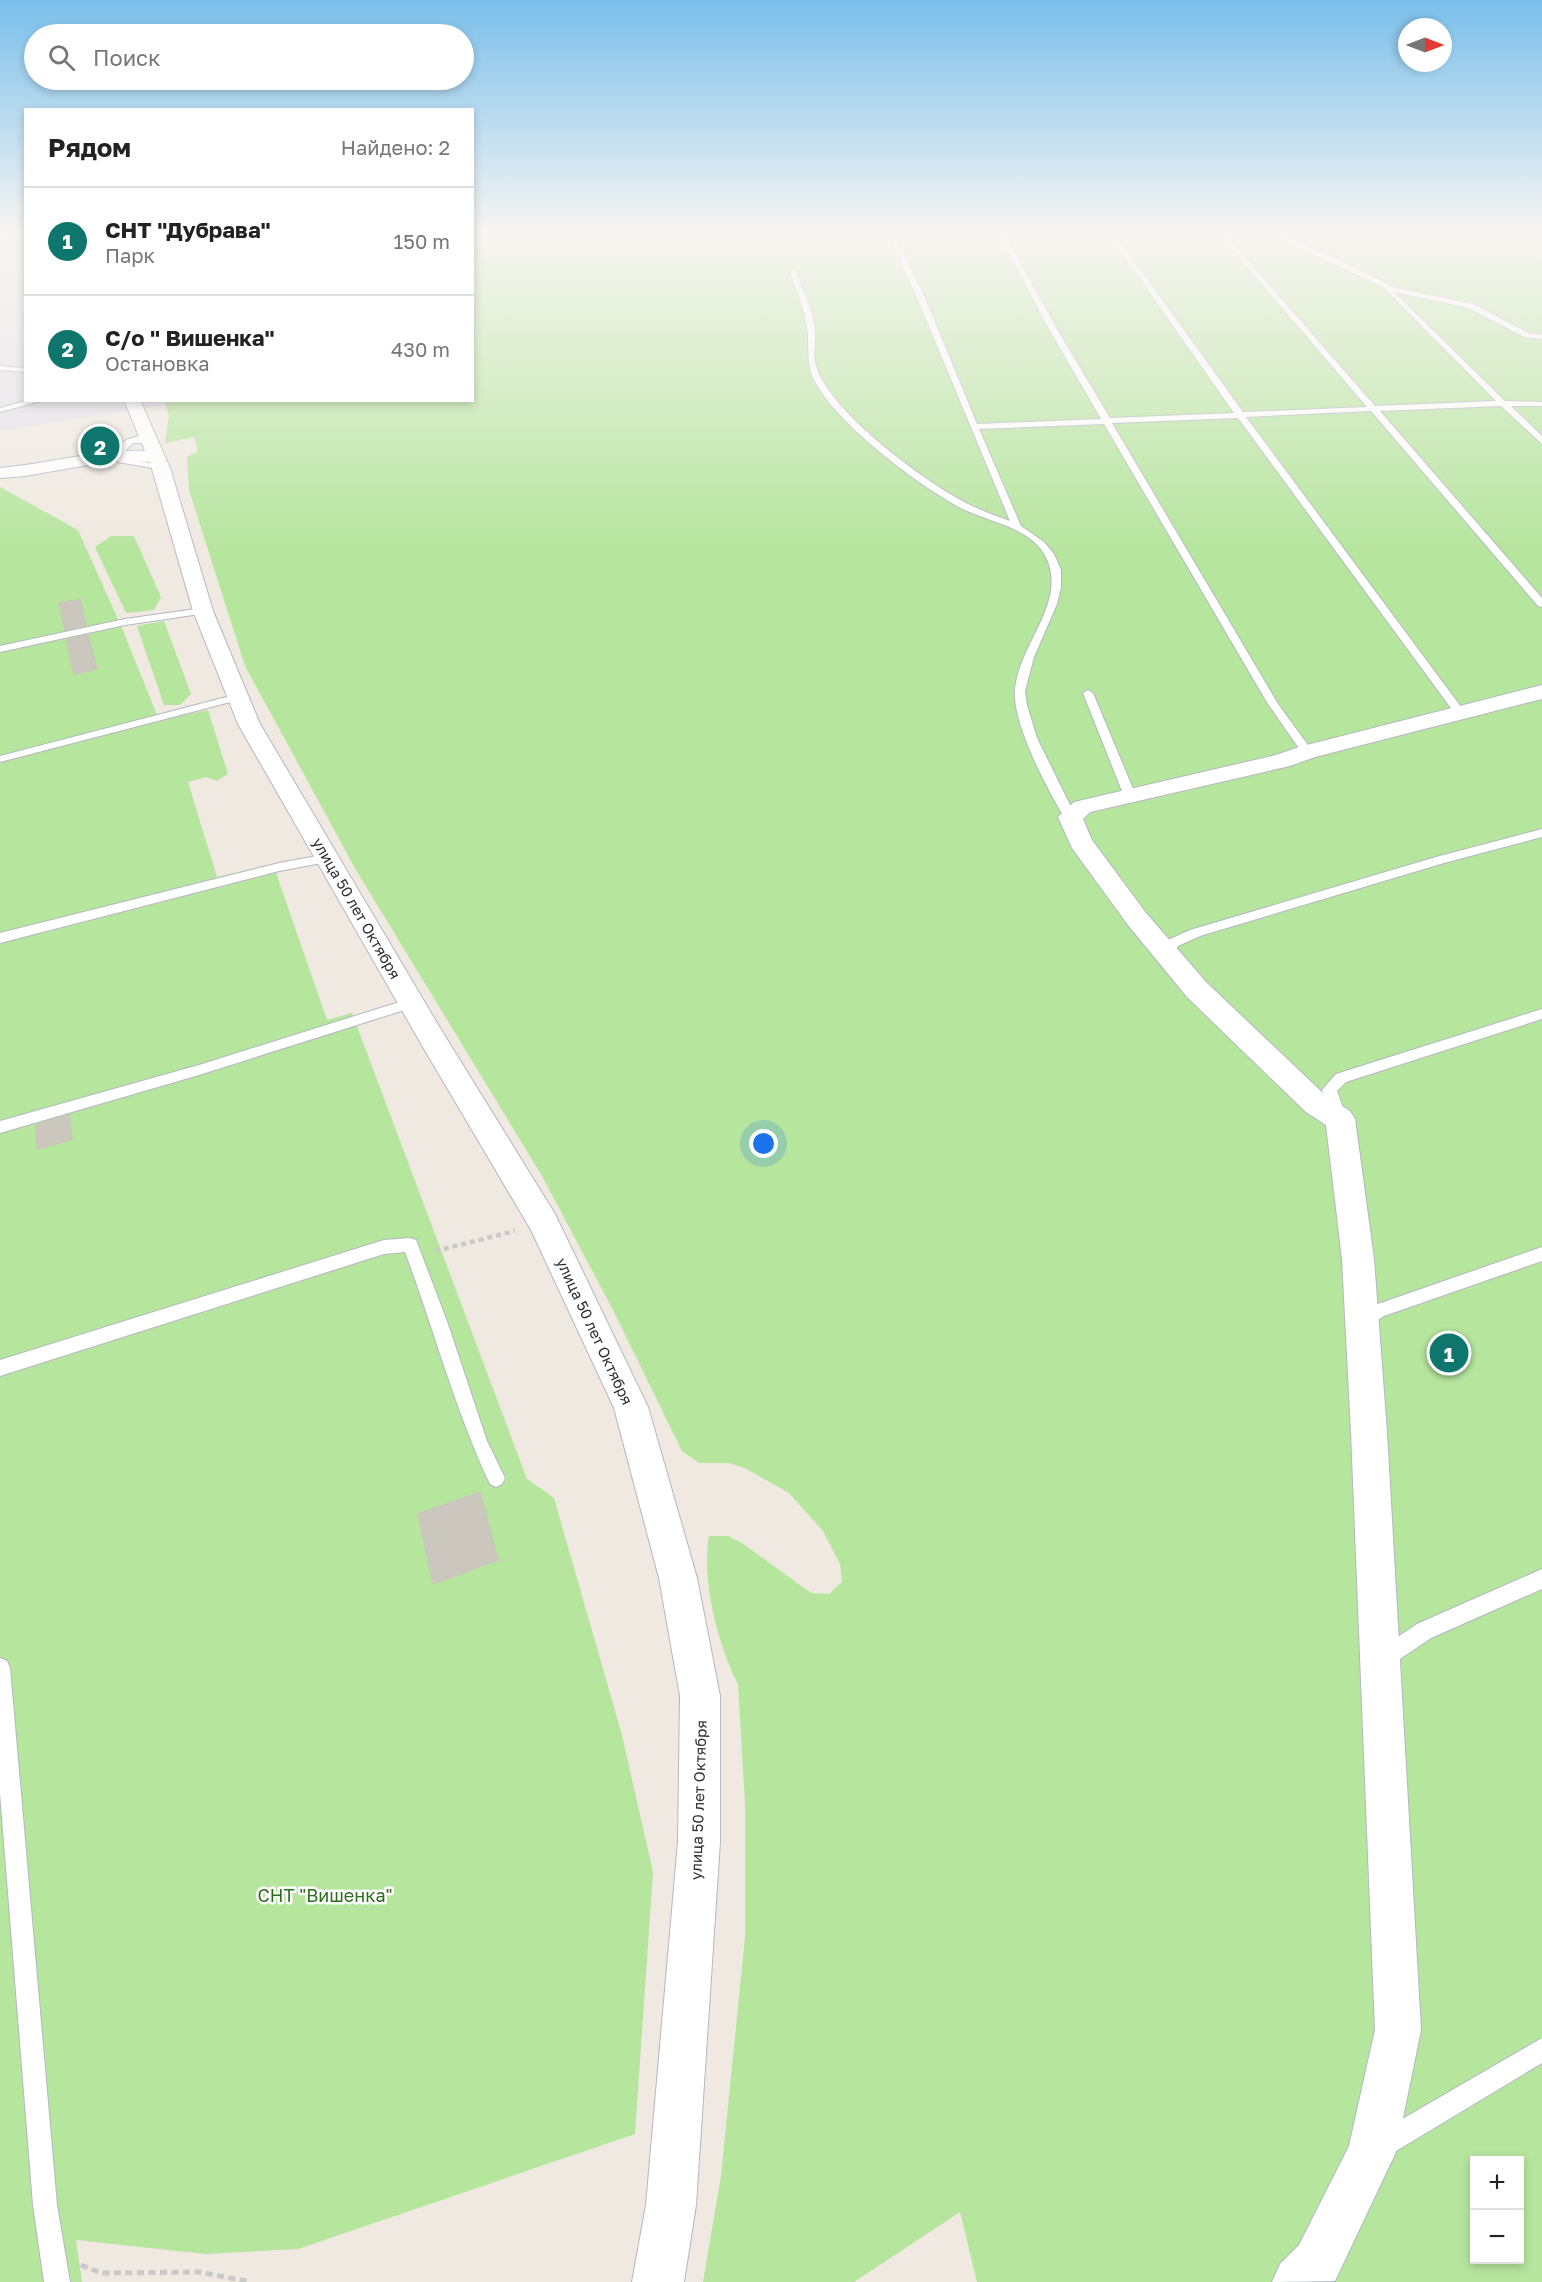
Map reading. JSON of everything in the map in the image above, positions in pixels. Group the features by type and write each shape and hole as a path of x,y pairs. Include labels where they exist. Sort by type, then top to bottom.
{"street":[{"name":"улица 50 лет Октября","path":"133,402 156,455 203,611 249,724 544,1223 632,1407 678,1578 700,1696 699,1842 671,2205 658,2282"},
{"path":"0,472 25,471 117,455 156,455"},
{"path":"1298,2282 1317,2263 1372,2152 1398,2031 1381,1660 1362,1323 1357,1247 1340,1119 1316,1104 1197,990 1137,919 1082,842 1071,817 1082,807 1282,761 1307,752 1542,692"}],"lane":[{"path":"812,339 813,369 822,387 851,420 932,485 965,506 1017,526 1049,553 1058,572 1049,614 1025,662 1020,691 1024,716 1071,817"},
{"path":"938,339 1017,526"},
{"path":"1059,339 1273,704 1307,752"},
{"path":"1187,339 1460,713"},
{"path":"1312,339 1542,604"},
{"path":"1438,339 1542,441"},
{"path":"0,368 24,370"},
{"path":"0,410 33,402"},
{"path":"974,427 1503,403 1542,404"},
{"path":"0,649 125,621 203,611"},
{"path":"1088,693 1130,796"},
{"path":"0,759 238,697"},
{"path":"1167,954 1173,943 1195,933 1440,860 1542,833"},
{"path":"0,938 279,867 328,858"},
{"path":"0,1127 199,1070 412,1003"},
{"path":"1340,1119 1329,1090 1341,1078 1542,1014"},
{"path":"0,1368 384,1247 410,1245 440,1324 479,1442 496,1478"},
{"path":"1362,1323 1378,1311 1542,1254"},
{"path":"1381,1660 1424,1631 1542,1580"},
{"path":"0,1668 42,2171 57,2282"},
{"path":"1372,2152 1542,2050"}],"path":[{"path":"414,1256 544,1223"},
{"path":"52,2254 101,2273 199,2272 251,2282"}],"shaded area":[{"path":"0,339 24,339 24,402 182,402 0,431"}],"green space":[{"path":"474,339 1542,339 1542,2282 977,2282 960,2212 854,2282 703,2282 721,2176 745,1937 745,1803 738,1684 724,1650 713,1612 707,1572 709,1536 728,1536 742,1543 811,1593 829,1594 842,1582 840,1564 823,1531 789,1493 745,1468 729,1463 699,1463 682,1451 613,1310 542,1176 356,870 245,666 189,490 187,457 198,451 194,437 165,443 169,415 164,402 474,402"},
{"name":"СНТ \"Вишенка\"","path":"0,487 78,530 122,628 159,720 208,710 228,774 217,781 206,777 188,782 217,877 273,864 327,1020 352,1013 527,1479 554,1498 622,1735 653,1872 635,2134 298,2249 205,2254 76,2240 82,2282 0,2282"},
{"path":"111,536 134,536 161,597 154,610 126,613 95,547"},
{"path":"164,621 191,694 180,705 164,705 137,626"}],"building":[{"path":"80,599 86,625 65,630 59,603"},
{"path":"88,635 97,669 74,674 67,640"},
{"path":"69,1115 72,1139 37,1149 36,1125"},
{"path":"480,1492 498,1560 433,1584 418,1514"}],"place":[{"name":"С/о \" Вишенка\"","path":"100,446"},
{"name":"СНТ \"Дубрава\"","path":"1449,1353"}]}
